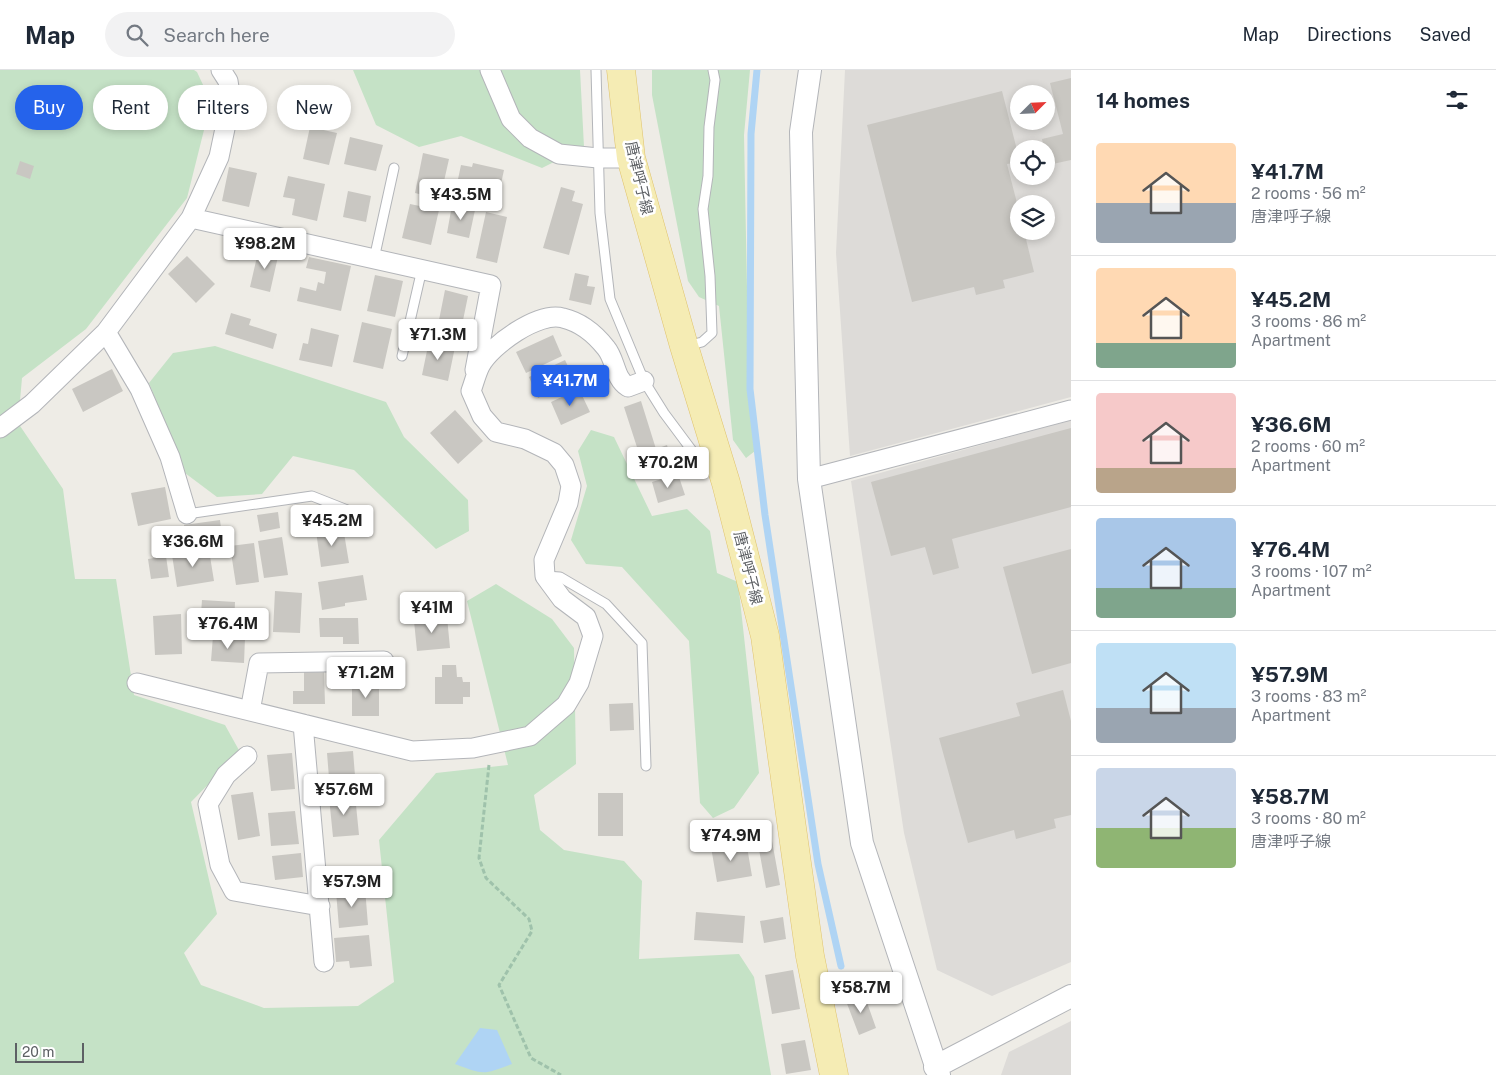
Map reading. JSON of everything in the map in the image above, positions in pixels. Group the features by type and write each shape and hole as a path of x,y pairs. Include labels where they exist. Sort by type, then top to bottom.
{"main road":[{"name":"唐津呼子線","path":"621,70 631,158 684,346 726,483 765,636 810,956 834,1075"}],"street":[{"path":"0,428 32,404 106,332 191,218 219,158 230,100 228,81 221,70"},
{"path":"490,70 511,119 530,138 559,154 598,158 631,158"},
{"path":"810,70 801,132 810,479 862,843 937,1071 1071,996"},
{"path":"136,683 412,751 473,748 530,736 566,705 580,683 593,636 586,618 562,599 545,576 544,560 568,503 571,486 564,465 554,453 525,439 496,432 482,416 471,391 491,285 191,218"},
{"path":"471,391 481,365 505,339 536,320 561,317 583,326 607,350 620,382 628,387 644,381"},
{"path":"106,332 140,388 170,457 187,514"},
{"path":"810,479 1071,410"},
{"path":"250,711 259,663 384,661"},
{"path":"303,724 324,962"},
{"path":"246,756 226,775 208,804 220,864 234,891 320,906"}],"lane":[{"path":"596,70 600,213 610,299 644,381 664,413 699,460 726,483"},
{"path":"684,346 702,342 712,333 710,276 703,209 708,176 709,127 715,80 713,70"},
{"path":"374,259 394,168"},
{"path":"402,356 422,269"},
{"path":"187,514 312,496 355,513"},
{"path":"545,576 560,577 606,604 642,643 646,766"}],"path":[{"path":"492,744 480,858 486,878 529,918 532,931 499,985 532,1058 561,1075"}],"shaded area":[{"path":"845,70 1071,70 1071,397 850,456 836,253"},
{"path":"1071,420 1071,962 992,996 937,970 904,833 851,481"},
{"path":"1071,1021 1071,1075 1001,1075 1009,1052"}],"green space":[{"path":"0,70 194,70 197,72 203,85 178,85 178,130 204,130 187,198 86,329 22,378 18,423 63,489 75,579 116,579 134,695 225,725 240,752 191,802 217,914 184,953 201,985 264,1008 358,1006 394,982 379,840 436,773 508,765 467,601 496,584 552,619 574,648 576,764 534,795 540,830 564,850 624,861 642,881 639,959 739,954 754,977 771,1075 0,1075"},
{"path":"353,70 580,70 584,147 542,168 461,136 419,147 376,125"},
{"path":"652,70 750,70 744,135 749,390 755,451 746,458 733,440 719,306 699,297 688,281 652,95"},
{"path":"215,346 386,402 404,437 468,500 469,531 436,549 354,470 293,456 262,494 217,497 185,473 149,383 173,353"},
{"path":"591,430 614,437 652,516 687,509 710,531 717,573 738,582 759,773 734,808 713,818 700,803 689,641 622,567 586,564 571,540 587,486 578,451"}],"water":[{"path":"480,1028 497,1030 512,1064 489,1072 478,1072 455,1064"}],"building":[{"path":"1071,78 1071,160 1055,163 1055,140 1042,139 1063,134 1055,103 1055,85 1051,85 1050,83"},
{"path":"1002,91 1010,123 1010,130 1012,130 1014,140 1010,140 1010,164 1007,164 1010,185 1012,185 1015,195 1010,195 1010,240 1026,240 1034,272 1003,280 1005,288 976,295 974,287 912,302 867,125"},
{"path":"309,130 324,130 337,133 329,165 303,159"},
{"path":"350,137 383,145 376,171 344,164"},
{"path":"423,153 449,159 440,199 415,193"},
{"path":"20,161 34,166 30,179 16,174"},
{"path":"473,163 504,170 499,193 457,184 461,165 472,167"},
{"path":"229,167 257,173 249,207 222,201"},
{"path":"288,176 325,184 317,221 292,215 295,199 283,197"},
{"path":"561,187 575,191 572,201 583,204 569,255 543,248"},
{"path":"348,191 371,196 366,222 343,217"},
{"path":"410,204 439,210 431,245 402,238"},
{"path":"452,205 475,210 469,238 447,233"},
{"path":"486,212 507,217 497,263 476,258"},
{"path":"259,248 279,252 270,292 250,287"},
{"path":"187,256 215,284 196,303 168,274"},
{"path":"309,257 351,266 341,311 297,301 300,287 316,291 318,282 324,284 326,272 306,268"},
{"path":"575,273 589,276 587,286 595,287 591,305 569,300"},
{"path":"375,275 403,281 395,317 367,311"},
{"path":"445,290 468,296 461,330 438,325"},
{"path":"231,313 251,319 249,325 277,334 273,349 225,334"},
{"path":"362,322 392,329 383,369 353,362"},
{"path":"311,328 339,335 332,367 299,360 303,343 308,344"},
{"path":"553,335 562,356 526,373 516,352"},
{"path":"429,341 455,347 448,381 422,375"},
{"path":"565,360 575,381 538,398 529,377"},
{"path":"112,369 123,391 83,412 72,389"},
{"path":"579,389 590,412 561,425 551,402"},
{"path":"641,401 656,449 667,445 672,463 645,472 624,407"},
{"path":"455,410 483,441 458,464 430,433"},
{"path":"1071,428 1071,507 952,539 959,568 933,575 925,547 891,556 871,482"},
{"path":"678,474 685,495 658,503 652,482"},
{"path":"165,487 171,519 138,526 131,493"},
{"path":"278,512 280,528 260,532 257,515"},
{"path":"220,520 222,536 186,541 184,525"},
{"path":"343,527 349,563 321,567 316,531"},
{"path":"282,537 288,575 264,578 258,541"},
{"path":"254,543 259,582 236,585 230,546"},
{"path":"1071,549 1071,663 1032,674 1003,567"},
{"path":"209,550 214,581 177,587 172,555"},
{"path":"166,556 169,577 151,579 148,559"},
{"path":"363,575 367,600 345,603 345,606 322,610 318,582"},
{"path":"275,591 302,593 300,633 273,632"},
{"path":"202,600 235,602 234,629 200,627"},
{"path":"181,614 182,654 155,655 153,616"},
{"path":"447,617 450,648 417,651 414,621"},
{"path":"319,618 358,618 359,644 343,644 343,637 320,637"},
{"path":"213,636 245,638 244,663 211,661"},
{"path":"442,665 456,665 457,677 462,677 463,682 470,682 470,697 463,697 463,704 435,704 435,677 442,677"},
{"path":"304,672 324,672 325,704 293,704 293,691 304,691"},
{"path":"352,682 379,682 379,716 352,716"},
{"path":"1063,690 1071,721 1071,815 1054,819 1056,828 1016,839 1014,830 968,843 939,738 1020,716 1016,703"},
{"path":"633,703 634,730 610,731 609,704"},
{"path":"353,751 356,788 330,790 327,753"},
{"path":"292,753 295,789 271,791 267,755"},
{"path":"253,792 260,836 238,840 231,795"},
{"path":"598,793 623,793 623,836 598,836"},
{"path":"355,795 359,835 333,837 329,797"},
{"path":"295,811 299,844 271,846 268,813"},
{"path":"770,830 780,885 766,888 756,833"},
{"path":"746,841 752,876 717,882 711,847"},
{"path":"301,853 303,877 275,880 272,856"},
{"path":"365,888 368,925 339,928 336,891"},
{"path":"696,912 745,916 743,943 694,940"},
{"path":"783,917 786,939 764,943 760,921"},
{"path":"369,935 372,966 350,968 349,961 336,962 334,938"},
{"path":"793,970 800,1009 772,1014 765,975"},
{"path":"864,994 876,1028 859,1035 846,1001"},
{"path":"805,1040 811,1070 786,1074 781,1044"}],"waterway":[{"path":"757,70 751,134 750,389 765,515 818,864 841,966"}]}
